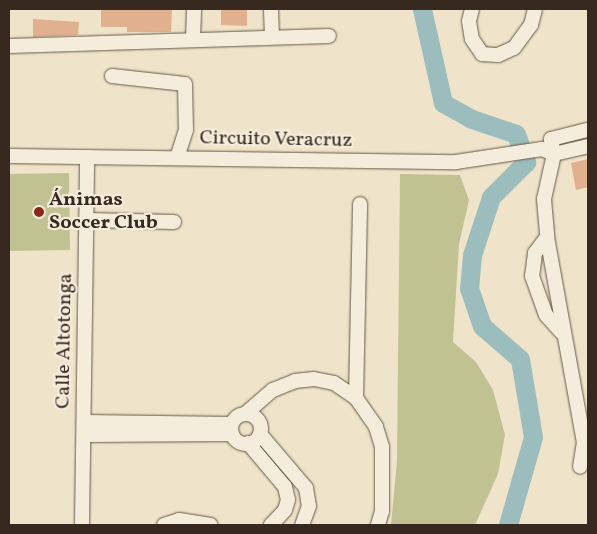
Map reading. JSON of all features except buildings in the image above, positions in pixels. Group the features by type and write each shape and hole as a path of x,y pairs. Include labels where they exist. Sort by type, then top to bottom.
{"street":[{"path":"193,40 194,9"},
{"path":"271,9 272,38"},
{"path":"472,9 469,21 472,39 482,54 498,55 514,48 531,25 535,9"},
{"path":"9,46 329,36"},
{"path":"112,76 185,84 186,130 177,158"},
{"path":"545,148 588,130"},
{"path":"545,148 588,146"},
{"path":"545,148 544,198 547,237 584,442 580,467"},
{"name":"Circuito Veracruz","path":"9,156 456,162 545,148"},
{"name":"Calle Altotonga","path":"82,525 88,157"},
{"path":"356,398 360,204"},
{"path":"87,220 174,222"},
{"path":"547,237 535,253 532,276 546,315 563,334"},
{"path":"251,416 261,401 283,384 314,379 334,384 356,398 376,427 382,447 382,511 378,525"},
{"path":"231,429 237,417 251,416"},
{"path":"251,416 260,434 306,488 309,506 302,525"},
{"path":"84,428 231,429"},
{"path":"231,429 238,442 248,444 285,488 288,500 285,510 271,525"},
{"path":"248,444 260,434"},
{"path":"164,525 179,520 210,525"}],"green space":[{"name":"Ánimas Soccer Club","path":"69,173 70,250 9,251 9,174"},
{"path":"400,174 460,175 469,200 459,244 453,342 476,362 493,390 505,435 498,474 475,525 391,525 397,461"}],"waterway":[{"path":"422,9 443,103 472,119 516,134 526,162 491,197 472,255 469,288 482,326 520,359 533,437 508,525"}],"place":[{"name":"Ánimas Soccer Club","path":"39,212"}]}
